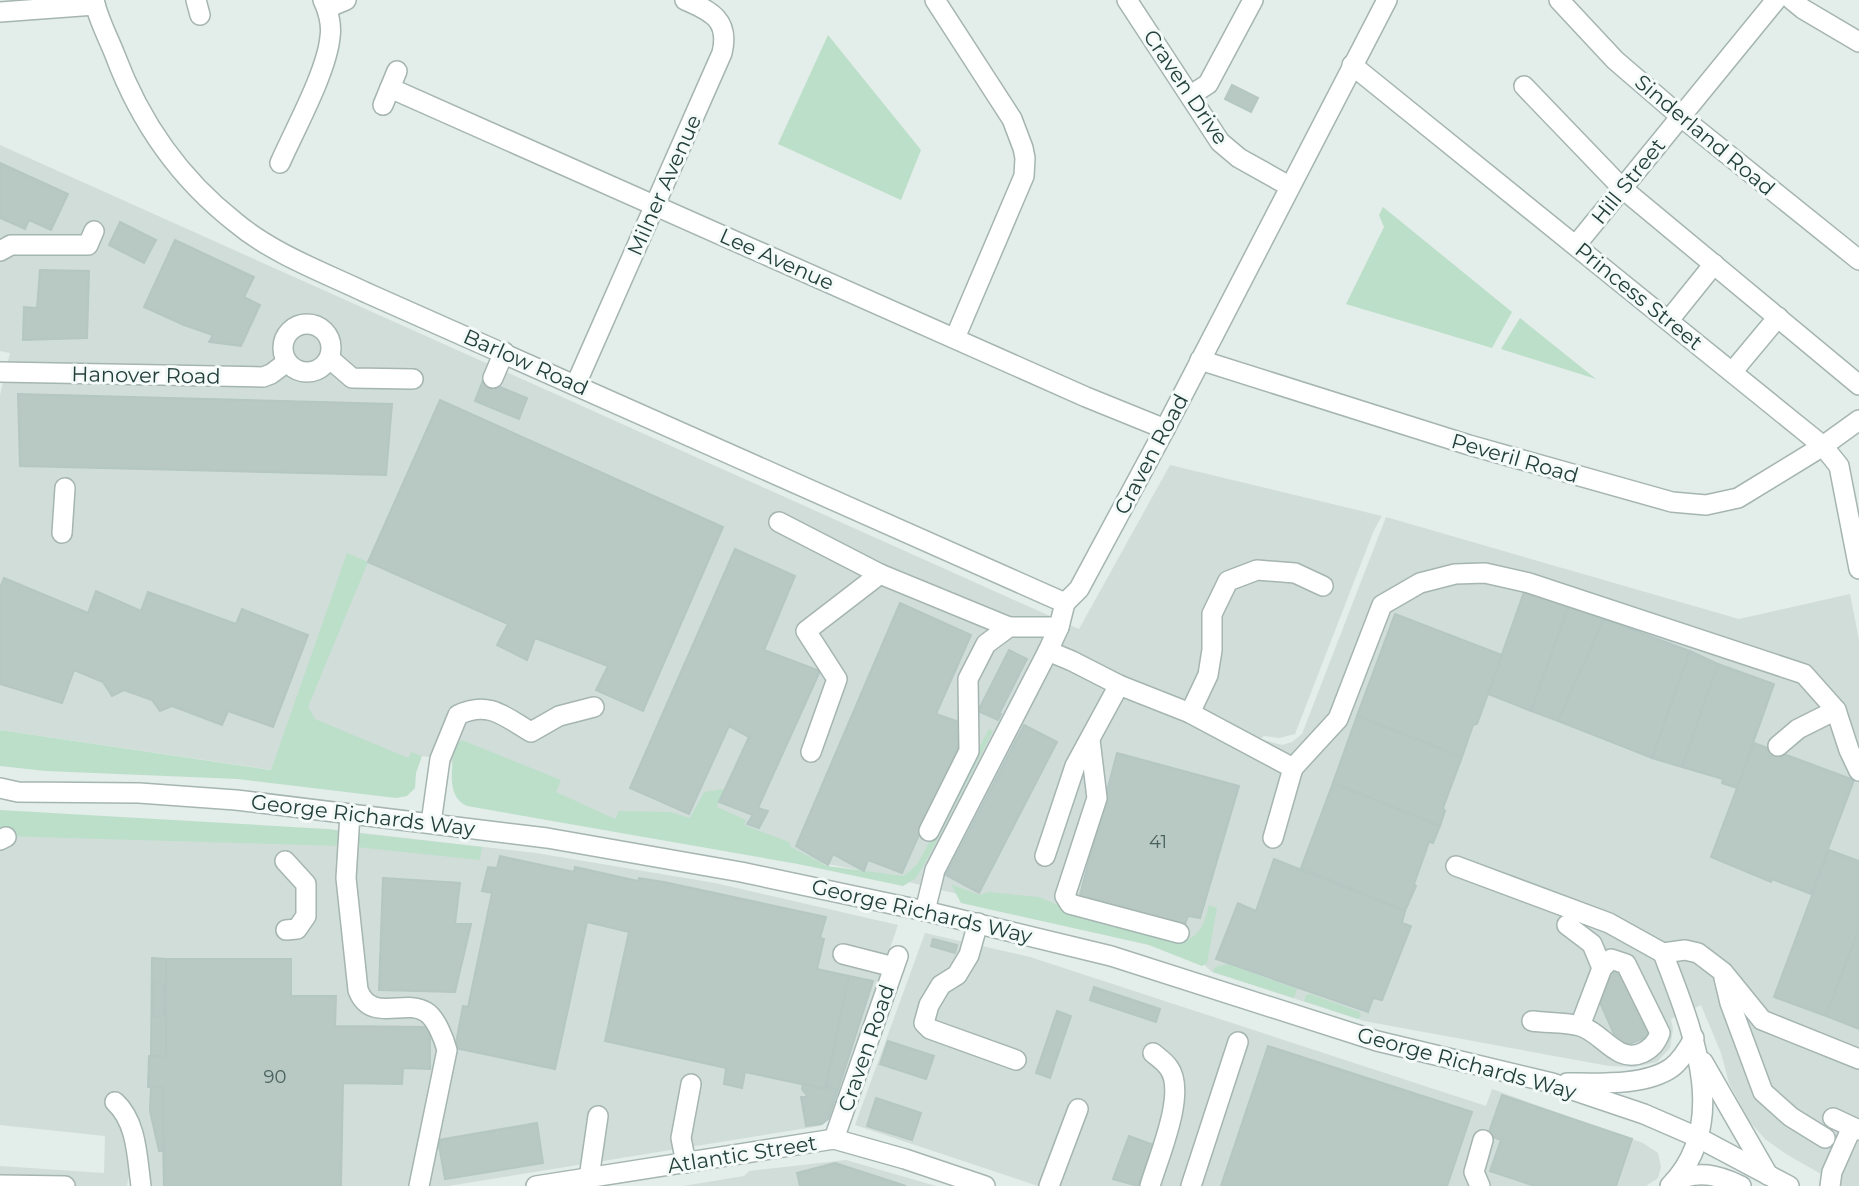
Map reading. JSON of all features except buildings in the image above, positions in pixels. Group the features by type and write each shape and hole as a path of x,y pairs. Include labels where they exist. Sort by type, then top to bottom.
{"street":[{"path":"281,163 324,63 331,35 325,4 346,0"},
{"name":"Milner Avenue","path":"576,384 724,45 722,28 713,14 685,0"},
{"path":"935,0 1012,119 1020,136 1025,158 1021,186 955,338"},
{"name":"Craven Drive","path":"1127,0 1220,142 1238,158 1289,186"},
{"path":"1191,95 1208,84 1253,0"},
{"name":"Craven Road","path":"925,911 935,870 1048,651 1059,627 1065,603 1079,589 1165,429 1387,0"},
{"name":"Sinderland Road","path":"1559,0 1615,60 1680,116 1859,260"},
{"name":"Hill Street","path":"1576,244 1776,0"},
{"path":"1792,0 1859,42"},
{"path":"0,12 95,2"},
{"name":"Barlow Road","path":"95,2 126,85 158,142 180,171 236,223 308,266 1065,603"},
{"name":"Princess Street","path":"1352,65 1823,446 1839,466 1859,569"},
{"path":"1524,86 1623,189 1859,385"},
{"name":"Lee Avenue","path":"390,88 1086,397 1165,429"},
{"path":"0,251 11,244 88,245 94,231"},
{"path":"1668,320 1714,264"},
{"path":"1733,371 1778,317"},
{"path":"316,325 328,335 332,351 330,359 324,366 309,373 301,372 287,362 283,348 288,333 293,328 316,325"},
{"path":"493,378 504,352"},
{"path":"330,359 352,378 413,379"},
{"name":"Peveril Road","path":"1200,360 1469,445 1672,502 1706,505 1738,498 1823,446 1859,420"},
{"name":"Hanover Road","path":"0,372 263,377 287,362"},
{"path":"62,533 65,488"},
{"path":"779,522 880,574 1009,627 1059,627"},
{"path":"1190,713 1208,675 1212,650 1212,614 1228,581 1257,570 1295,573 1323,586"},
{"path":"1273,838 1293,768 1338,719 1382,605 1420,583 1455,574 1485,573 1529,583 1804,674 1836,710 1859,771"},
{"path":"811,752 837,679 806,631 880,574"},
{"path":"929,831 969,751 968,679 986,645 1009,627"},
{"path":"1048,651 1119,685 1190,713 1293,768"},
{"path":"1045,856 1075,766 1119,685"},
{"path":"431,823 440,759 458,715 491,709 531,732 559,716 594,707"},
{"path":"1778,746 1798,729 1836,710"},
{"path":"1090,740 1097,798 1065,896 1070,904 1179,933"},
{"name":"George Richards Way","path":"6,792 139,793 236,800 547,838 728,870 978,922 1111,956 1377,1041 1552,1083 1644,1114 1697,1137 1789,1186"},
{"path":"350,814 346,878 361,999 368,1005 379,1008 421,1010 428,1013 447,1050 419,1186"},
{"path":"285,861 306,884 306,916 297,929 286,930"},
{"path":"1456,866 1609,923 1663,953 1685,950 1698,953 1723,972 1762,1020 1859,1059"},
{"path":"978,922 969,955 957,975 941,985 929,1005 924,1023 930,1029 1016,1060"},
{"path":"1567,925 1592,944 1602,968"},
{"path":"1663,953 1696,1046 1768,1175"},
{"name":"Craven Road","path":"834,1139 896,962 844,954"},
{"path":"1532,1021 1580,1026 1627,1055 1639,1054 1651,1048 1660,1034 1626,964 1611,959 1602,968 1580,1026"},
{"path":"1723,972 1730,1003 1763,1092 1791,1117 1825,1138"},
{"path":"1191,1186 1238,1042"},
{"path":"1552,1083 1620,1083 1659,1074 1671,1068 1696,1046"},
{"path":"1672,1184 1691,1156 1697,1137 1703,1100 1696,1046"},
{"path":"1150,1186 1175,1102 1175,1081 1169,1068 1153,1053"},
{"path":"685,1163 681,1138 691,1084"},
{"path":"115,1102 122,1108 132,1127 141,1186"},
{"path":"1048,1186 1078,1109"},
{"path":"582,1181 598,1116"},
{"path":"1830,1186 1832,1172 1856,1129 1833,1118"},
{"name":"Atlantic Street","path":"536,1186 582,1181 834,1139 985,1186"},
{"path":"1480,1186 1474,1172 1483,1140"},
{"path":"1672,1184 1690,1175 1709,1174 1741,1186"},
{"path":"0,1185 65,1186"}],"shaded area":[{"path":"0,145 1079,629 1170,465 1382,516 1374,530 1295,734 1279,738 1264,736 1260,739 1282,745 1292,742 1302,734 1386,517 1739,619 1850,594 1859,640 1859,1186 1842,1186 1786,1154 1765,1139 1749,1121 1729,1083 1721,1053 1701,1005 1671,1019 1673,1029 1670,1048 1657,1062 1635,1067 1609,1066 1364,1021 1212,972 1189,951 864,871 475,798 450,760 422,756 396,788 0,730 0,395 10,353 0,351"},
{"path":"0,818 223,828 327,829 536,853 715,883 898,925 831,1118 820,1126 448,1186 148,1186 145,1175 129,1175 127,1186 0,1186 0,1166 104,1173 105,1136 0,1125"},
{"path":"925,933 1030,957 1486,1106 1492,1089 1643,1143 1658,1153 1661,1167 1658,1178 1646,1186 1038,1186 855,1125"},
{"path":"846,1160 936,1186 683,1186 744,1176 749,1171"}],"green space":[{"path":"828,35 921,150 901,200 778,144"},
{"path":"1383,207 1512,312 1492,348 1346,304 1384,227 1379,215"},
{"path":"1520,318 1596,379 1501,349"},
{"path":"347,553 368,562 308,707 315,719 408,758 411,752 422,756 416,773 415,788 407,796 396,798 238,779 46,771 0,766 0,730 271,770"},
{"path":"989,729 993,731 929,856 916,878 903,886 798,864 467,806 456,795 452,780 454,747 462,740 561,780 556,792 615,819 619,811 670,812 690,818 704,792 724,789 717,807 746,820 744,825 789,842 791,847 827,866 903,876 918,863"},
{"path":"0,810 327,829 343,831 342,846 0,836"},
{"path":"357,833 482,847 480,860 356,847"},
{"path":"951,884 979,895 989,892 1039,897 1067,909 1183,941 1198,932 1209,905 1217,908 1207,963 1202,966 1149,945 961,903"},
{"path":"1228,964 1297,989 1294,998 1213,972 1215,967"},
{"path":"1310,994 1360,1012 1361,1016 1358,1019 1304,1001 1306,995"}]}
